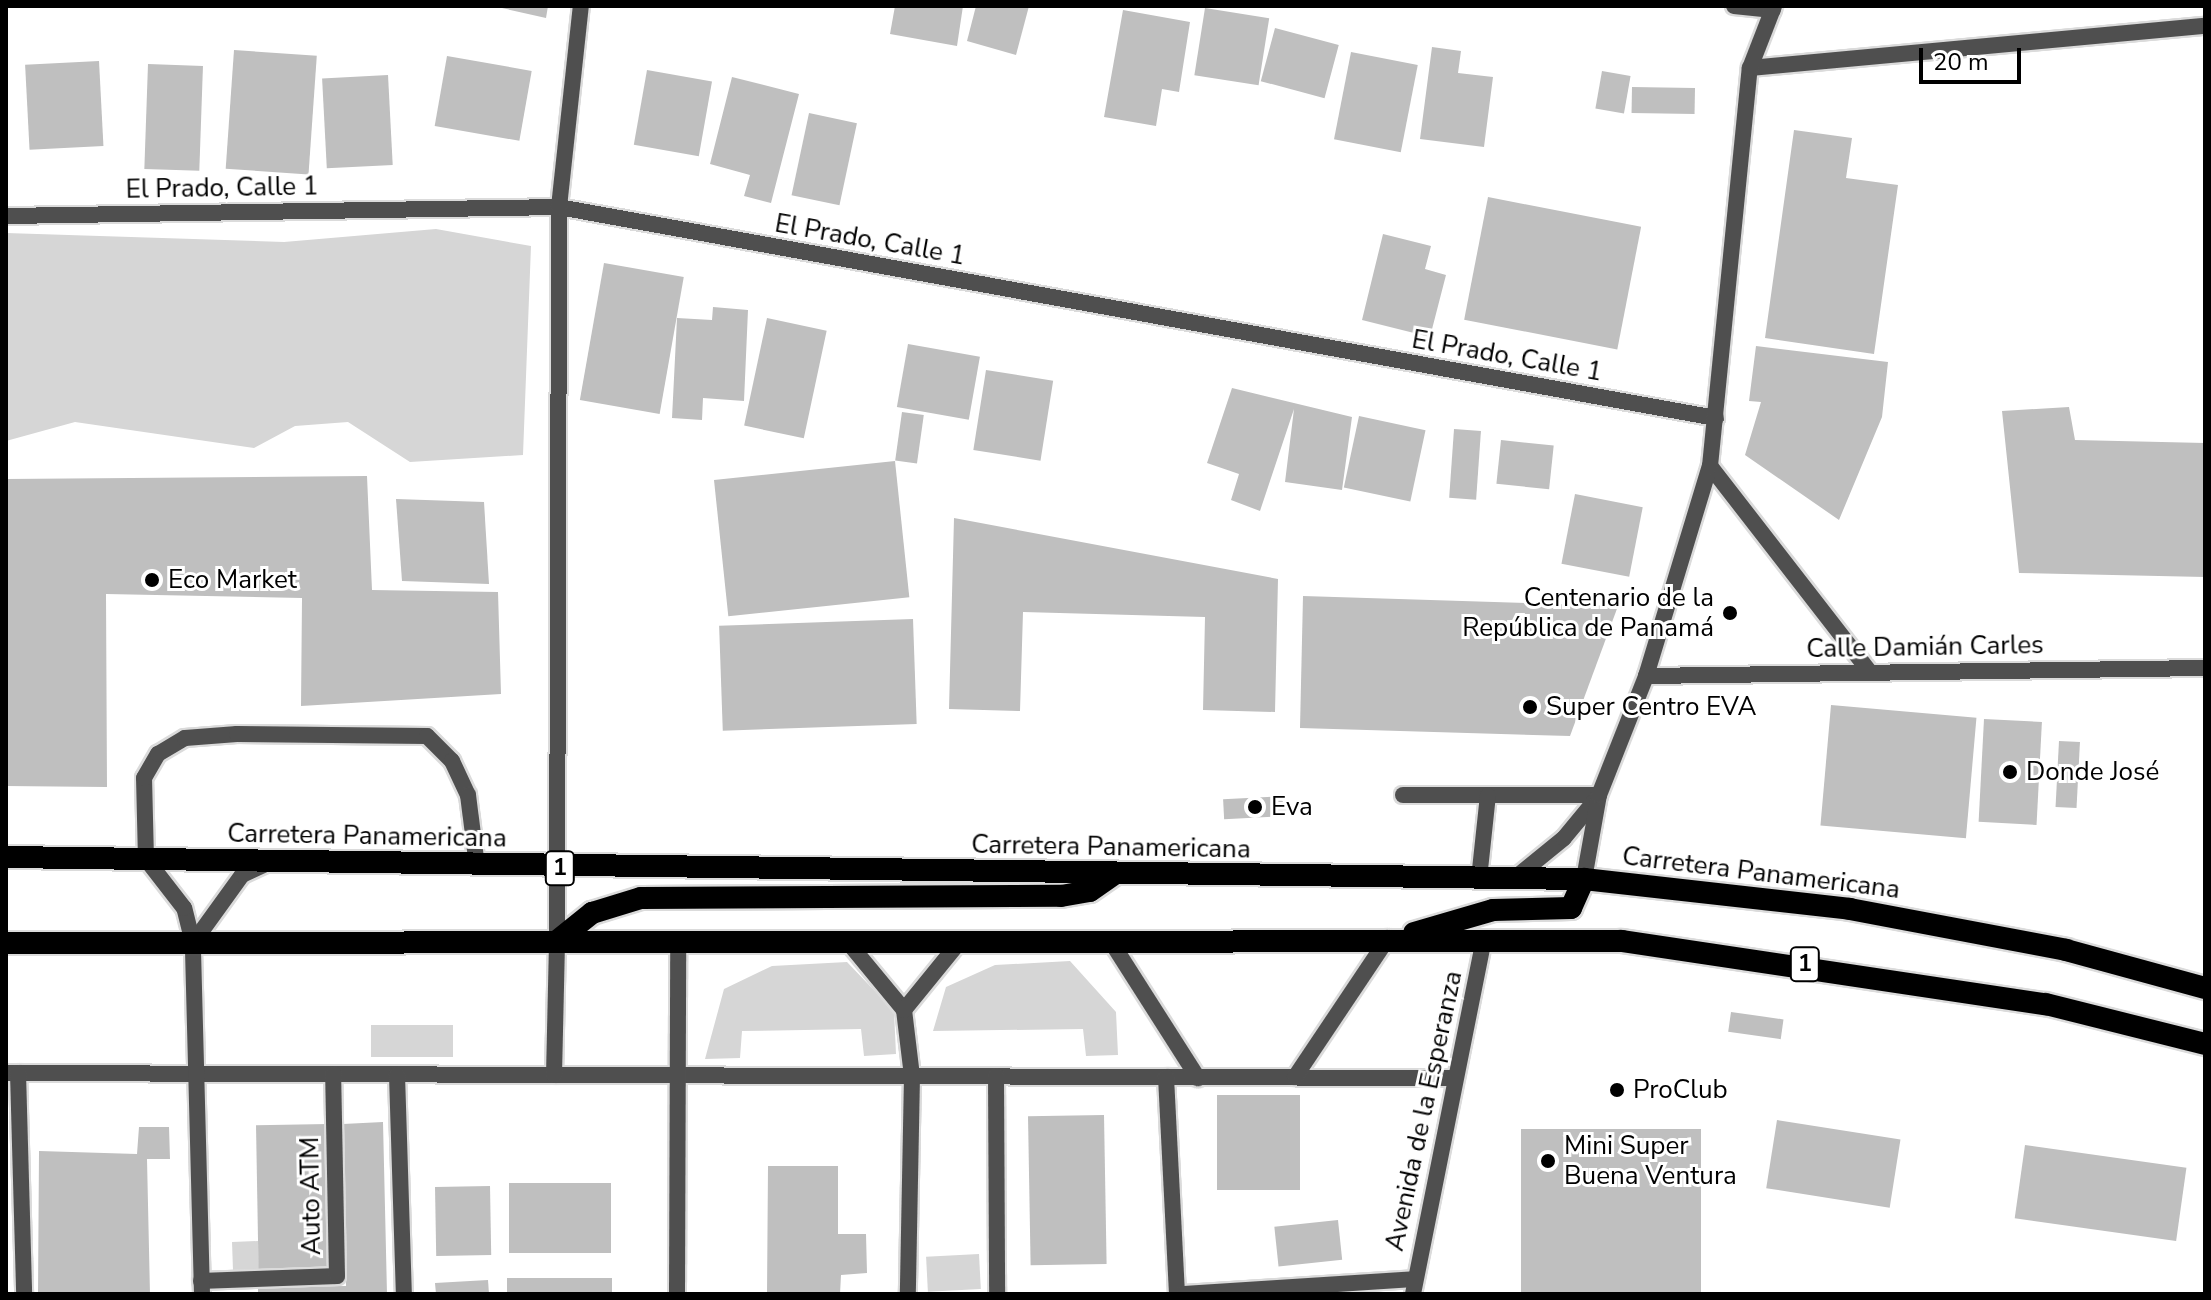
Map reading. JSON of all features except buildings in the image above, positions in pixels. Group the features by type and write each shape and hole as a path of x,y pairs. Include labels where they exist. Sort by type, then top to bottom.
{"highway":[{"name":"Carretera Panamericana","path":"6,857 555,868 1584,879 1850,909 2066,950 2205,988"},
{"name":"1","path":"557,941 592,913 641,898 1061,896 1090,891 1113,875"},
{"path":"1393,939 1493,910 1571,908 1584,879"},
{"name":"1","path":"6,943 1484,938 1622,941 1841,969 2046,1004 2205,1044"}],"street":[{"path":"554,1075 559,207 581,6"},
{"path":"1584,879 1599,795 1646,676 1710,466 1750,68 1773,8 1734,6"},
{"path":"1750,68 2205,26"},
{"name":"El Prado, Calle 1","path":"6,216 559,207 1716,418"},
{"path":"1710,466 1868,670"},
{"name":"Calle Damián Carles","path":"1646,676 1868,670 2205,668"},
{"path":"201,1288 193,943 184,908 146,859 144,778 158,754 185,738 381,732 427,736 452,761 468,795 477,866"},
{"path":"1403,795 1599,795"},
{"path":"1479,879 1488,795"},
{"path":"1515,878 1564,838 1599,795"},
{"path":"193,943 242,875 270,862"},
{"name":"Avenida de la Esperanza","path":"1413,1286 1484,938"},
{"path":"1295,1077 1393,939"},
{"path":"1110,940 1198,1078"},
{"path":"677,1294 678,941"},
{"path":"847,941 904,1010 912,1076 908,1294"},
{"path":"904,1010 960,941"},
{"path":"24,1294 12,1073 1455,1078"},
{"name":"Auto ATM","path":"201,1288 337,1276 333,1074"},
{"path":"397,1075 404,1294"},
{"path":"996,1076 997,1294"},
{"path":"1166,1077 1177,1294"},
{"path":"1184,1294 1413,1286"}],"shaded area":[{"path":"436,229 531,246 523,455 410,462 348,422 295,426 254,448 75,422 6,441 6,233 284,242"},
{"path":"1070,961 1116,1012 1118,1055 1086,1056 1083,1029 933,1031 946,987 995,965"},
{"path":"847,962 894,1011 896,1054 864,1056 861,1029 742,1031 740,1058 705,1059 724,989 772,966"},
{"path":"371,1025 453,1025 453,1057 371,1057"},
{"path":"258,1241 259,1270 233,1271 232,1242"},
{"path":"979,1254 981,1289 928,1292 926,1257"}],"place":[{"name":"Eco Market","path":"152,580"},
{"name":"Centenario de la República de Panamá","path":"1730,613"},
{"name":"Super Centro EVA","path":"1530,707"},
{"name":"Donde José","path":"2010,772"},
{"name":"Eva","path":"1255,807"},
{"name":"ProClub","path":"1617,1090"},
{"name":"Mini Super Buena Ventura","path":"1548,1161"}]}
